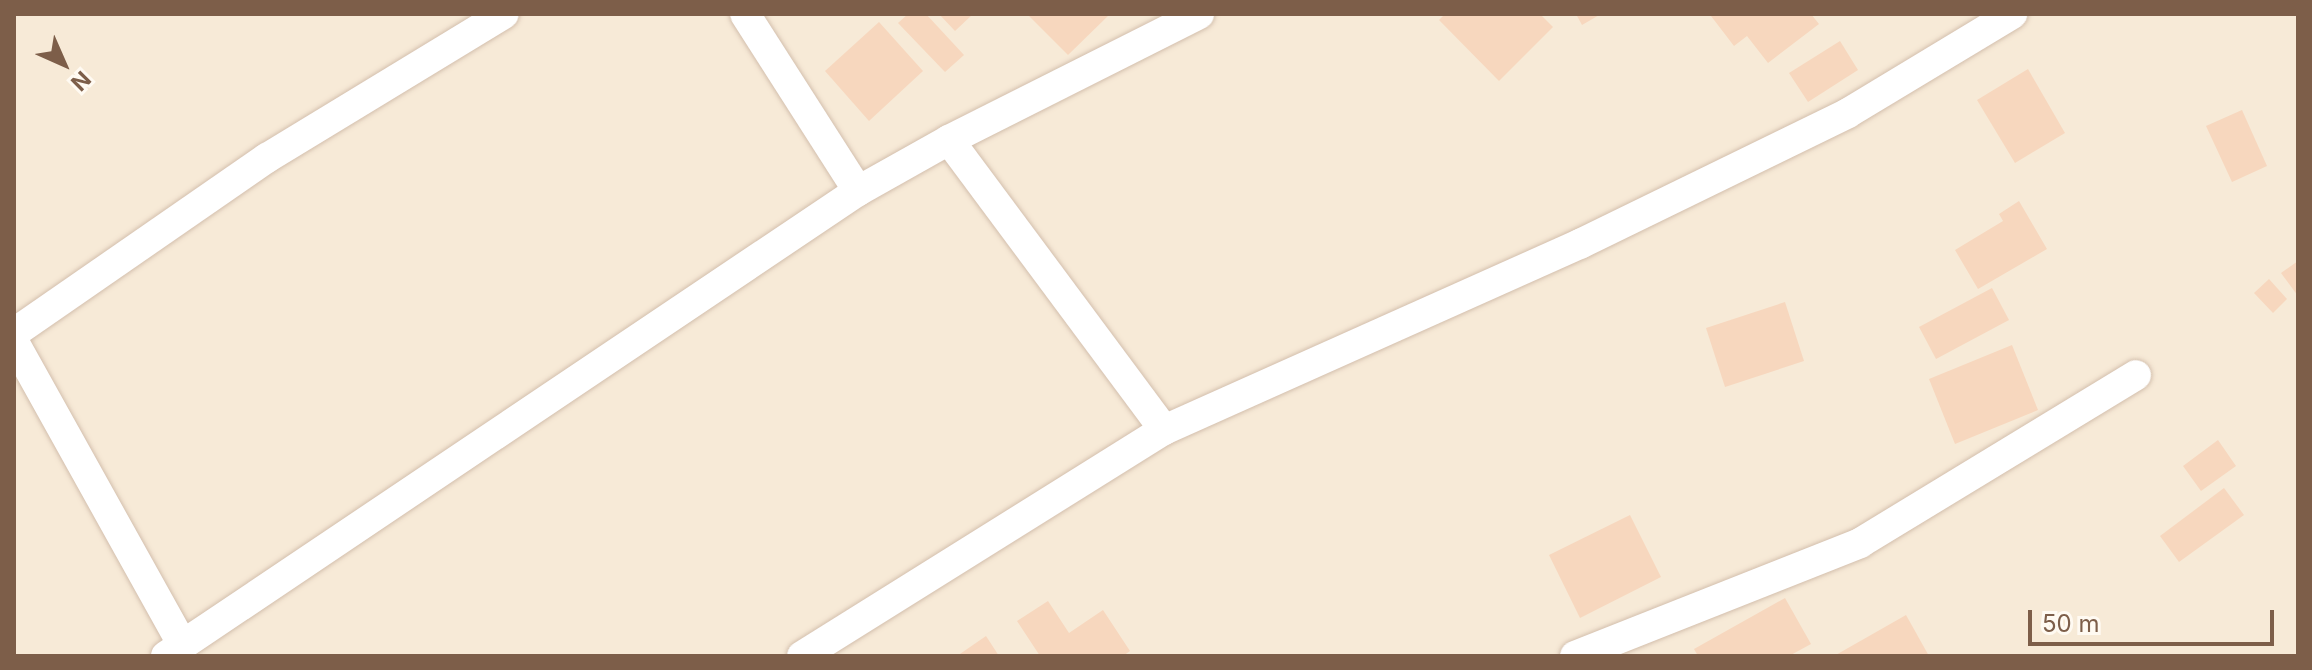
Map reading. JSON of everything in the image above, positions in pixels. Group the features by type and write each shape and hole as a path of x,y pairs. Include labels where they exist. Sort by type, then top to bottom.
{"street":[{"path":"14,333 267,158 504,14"},
{"path":"745,14 858,191"},
{"path":"14,342 174,650 858,191 949,140 1199,14"},
{"path":"802,656 1164,430 1580,244 1848,113 2012,14"},
{"path":"949,140 1164,430"},
{"path":"1575,656 1860,543 2136,375"}],"shaded area":[{"path":"14,14 2298,14 2298,656 14,656"}],"building":[{"path":"908,14 926,14 964,55 945,72 898,23"},
{"path":"939,14 973,14 955,31"},
{"path":"1027,14 1110,14 1068,55"},
{"path":"1445,14 1540,14 1553,27 1499,81 1439,20"},
{"path":"1576,14 1601,14 1582,25"},
{"path":"1811,14 1819,24 1768,63 1747,36 1734,46 1711,16"},
{"path":"879,22 923,71 869,121 825,71"},
{"path":"1840,41 1858,70 1808,102 1789,73"},
{"path":"2028,69 2065,133 2015,163 1977,100"},
{"path":"2242,110 2267,166 2232,182 2206,126"},
{"path":"2019,201 2047,249 1978,289 1955,250 2003,221 1999,214"},
{"path":"2298,261 2298,296 2281,273"},
{"path":"2269,279 2287,299 2273,313 2254,293"},
{"path":"1992,288 2009,320 1936,359 1919,327"},
{"path":"1785,302 1804,361 1725,387 1706,328"},
{"path":"2012,345 2038,410 1955,444 1929,379"},
{"path":"2218,440 2236,466 2201,491 2183,466"},
{"path":"2224,488 2244,515 2179,562 2160,536"},
{"path":"1630,515 1661,577 1580,618 1549,555"},
{"path":"1785,598 1811,644 1789,656 1698,656 1694,649"},
{"path":"1048,601 1069,633 1103,610 1130,651 1123,656 1040,656 1017,621"},
{"path":"1906,615 1929,656 1834,656"},
{"path":"986,636 999,656 957,656"}]}
